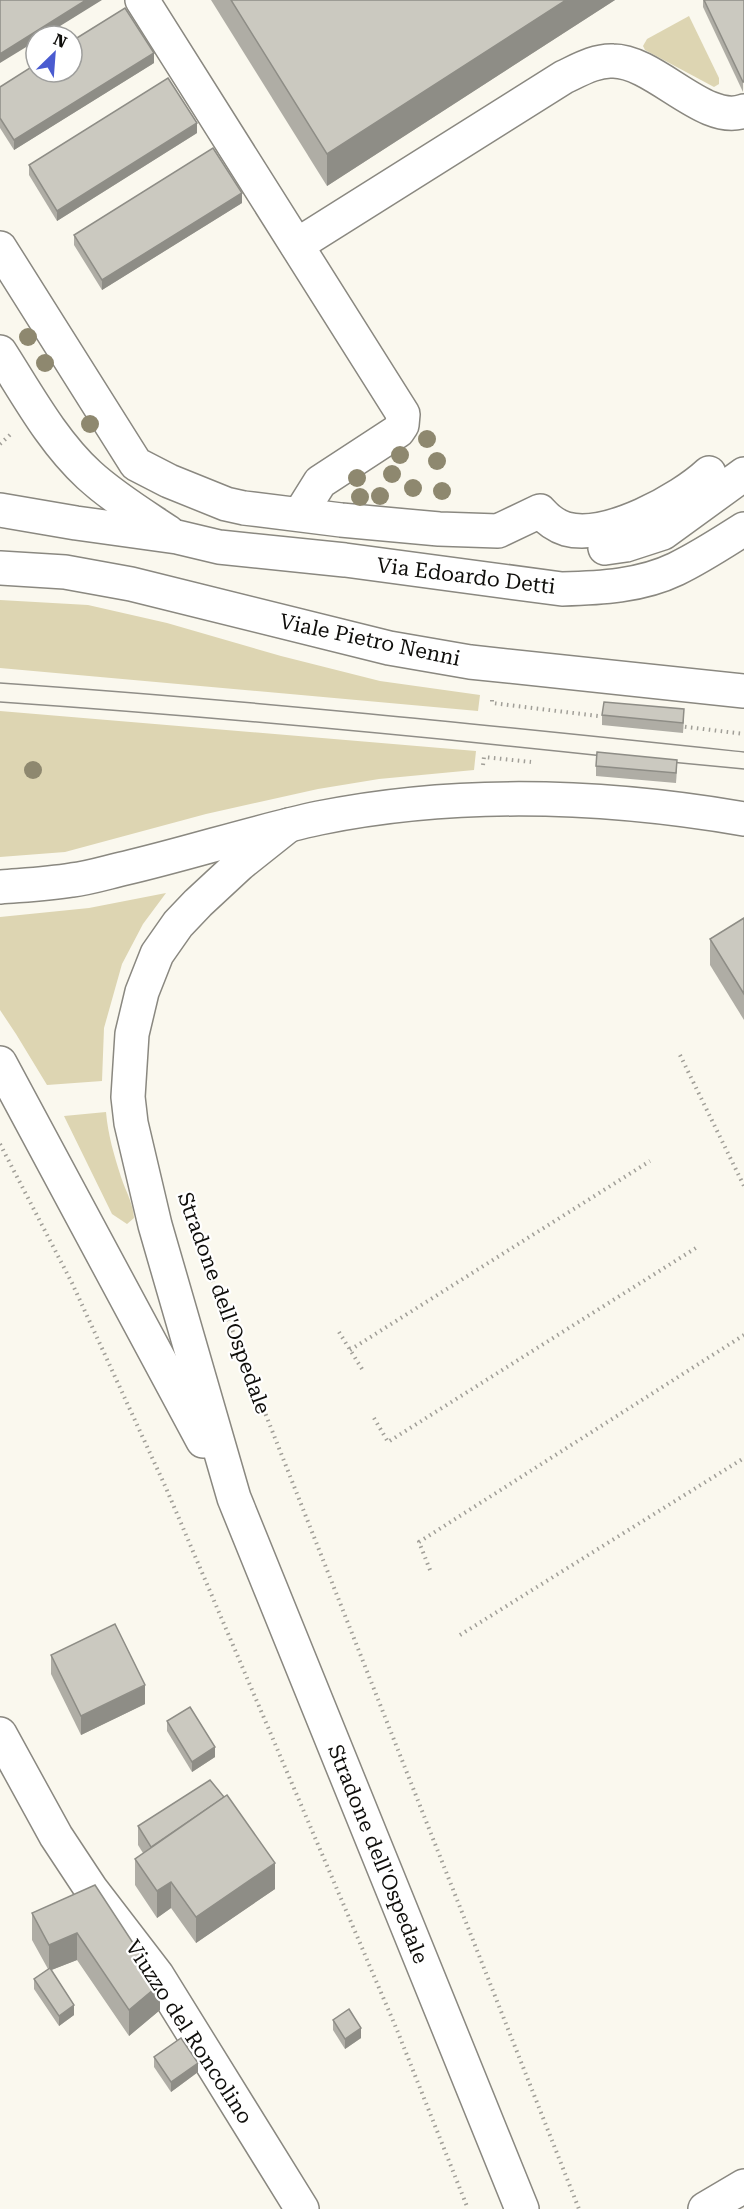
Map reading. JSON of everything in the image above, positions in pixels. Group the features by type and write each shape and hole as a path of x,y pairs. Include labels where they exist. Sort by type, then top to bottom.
{"main road":[{"path":"142,0 397,402 403,420 402,425 392,435 320,482 300,514"},
{"path":"297,246 564,77 596,64 613,60 630,64 644,69 711,108 727,114 744,111"},
{"path":"0,248 136,464 169,482 226,504 244,508 439,529 498,531 540,511 564,528 574,531 590,530 608,527 642,515 675,499 709,473"},
{"path":"0,352 38,413 64,448 89,476 135,511 177,537"},
{"path":"555,548 584,551 626,544 663,532 694,513 744,474"},
{"path":"135,511 169,482"},
{"path":"0,510 177,537"},
{"name":"Via Edoardo Detti","path":"177,537 219,547 345,560 562,589 596,588 653,577 675,570 741,536"},
{"name":"Viale Pietro Nenni","path":"0,568 64,572 131,584 400,650 470,662 744,691"},
{"path":"0,887 75,880 181,855 289,825 390,806 489,799 569,800 645,805 744,819"},
{"name":"Stradone dell'Ospedale","path":"289,825 214,887 178,924 168,937 149,973 135,1015 132,1034 128,1097 136,1147 155,1225 234,1498 522,2209"},
{"name":"Stradone dell'Ospedale","path":"0,1063 234,1498"},
{"name":"Viuzzo del Roncolino","path":"0,1734 56,1836 91,1889 157,1975 302,2209"},
{"path":"705,2209 744,2186"}],"path":[{"path":"492,703 607,717"},
{"path":"675,725 744,734"},
{"path":"680,1055 744,1186"},
{"path":"0,1144 72,1283 166,1488 397,2030 468,2209"},
{"path":"350,1350 651,1161"},
{"path":"374,1418 388,1442 699,1246"},
{"name":"Stradone dell'Ospedale","path":"202,1254 579,2209"},
{"path":"339,1332 362,1369"},
{"path":"430,1570 419,1542 744,1335"},
{"path":"460,1635 744,1458"}],"shaded area":[{"path":"689,16 719,78 719,84 714,87 645,50 643,46 647,39"},
{"path":"0,600 88,605 167,623 281,656 380,681 480,695 478,711 0,668"},
{"path":"0,711 476,751 474,770 379,779 318,789 206,814 65,852 0,857"},
{"path":"166,893 143,924 122,964 104,1028 102,1081 47,1085 0,1010 0,917 89,908"},
{"path":"106,1112 114,1153 131,1202 134,1218 127,1224 112,1214 64,1116"}],"building":[{"path":"0,0 86,0 48,24 24,24 24,39 0,54"},
{"path":"231,0 566,0 327,154"},
{"path":"704,0 744,0 744,82 743,82"},
{"path":"125,8 154,53 14,140 0,118 0,87 24,72 24,84 84,84 84,34"},
{"path":"168,78 197,123 57,211 29,165"},
{"path":"213,148 242,193 102,280 74,235"},
{"path":"604,702 684,709 683,723 602,715"},
{"path":"597,752 677,760 676,773 596,766"},
{"path":"744,918 744,994 710,939"},
{"path":"115,1624 145,1685 81,1716 51,1655"},
{"path":"190,1707 215,1747 192,1762 167,1721"},
{"path":"210,1780 224,1797 151,1847 138,1826"},
{"path":"227,1795 275,1863 196,1917 171,1882 157,1891 135,1859"},
{"path":"95,1885 160,1984 129,2010 77,1933 49,1945 32,1913"},
{"path":"50,1968 74,2005 59,2016 34,1979"},
{"path":"349,2009 361,2028 345,2039 333,2020"},
{"path":"181,2038 198,2063 171,2082 154,2057"}],"tram line":[{"path":"0,683 279,705 744,752"},
{"path":"0,702 307,726 613,757"},
{"path":"660,761 744,769"}]}
